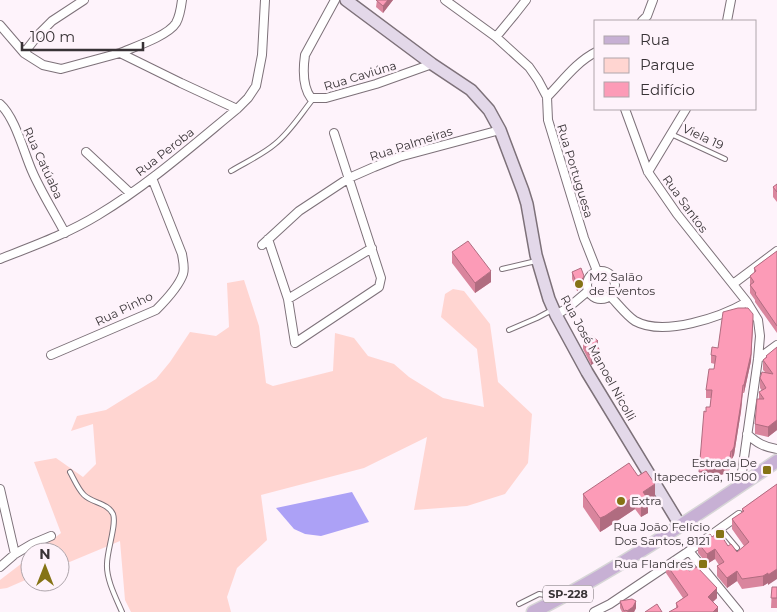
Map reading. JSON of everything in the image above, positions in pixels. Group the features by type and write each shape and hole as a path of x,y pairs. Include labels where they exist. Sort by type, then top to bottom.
{"main road":[{"name":"Rua José Manoel Nicolli","path":"346,0 432,64 471,90 489,110 500,130 527,204 542,280 555,312 587,372 680,525"},
{"name":"SP-228","path":"533,612 577,589 776,463"}],"street":[{"path":"24,53 38,34 52,21 84,0"},
{"path":"0,25 24,53 43,65 61,69 120,53 168,31 176,23 182,0"},
{"name":"Rua Peroba","path":"0,259 65,233 97,216 152,178 237,109 256,86 262,55 265,0"},
{"name":"Rua Caviúna","path":"335,0 305,55 304,77 309,97 313,99 326,98 376,84 432,64"},
{"name":"Rua Portuguesa","path":"444,0 496,37 529,68 538,80 547,98 548,120 584,238 597,271"},
{"path":"496,37 526,0"},
{"path":"643,20 647,16 653,0"},
{"path":"727,20 731,0"},
{"path":"120,53 237,109"},
{"path":"547,98 578,64 594,53"},
{"name":"Rua Catúaba","path":"0,104 12,122 33,173 65,233"},
{"name":"Rua Santos","path":"625,110 648,172 677,214 747,302 760,326 758,359 740,486"},
{"path":"648,172 685,110"},
{"name":"Rua Palmeiras","path":"288,300 265,242 299,211 349,178 374,167 399,157 500,130"},
{"path":"334,133 372,248 381,278 379,287 295,343 288,300 372,248"},
{"path":"86,152 130,193"},
{"name":"Rua Pinho","path":"51,355 156,310 168,298 182,275 184,265 182,254 152,178"},
{"path":"733,284 777,250"},
{"path":"597,271 606,271 615,280 615,289 606,298 598,299 590,294 588,290 589,277 597,271"},
{"path":"555,312 568,307 588,290"},
{"path":"610,296 635,321 646,325 665,327 713,318 734,310 747,302"},
{"path":"758,359 777,345"},
{"path":"747,434 756,442 769,448 777,449"},
{"path":"0,489 15,554"},
{"path":"598,611 690,551 745,511"},
{"path":"0,567 15,554 51,536"},
{"path":"690,551 739,612"},
{"path":"610,604 615,612"}],"lane":[{"path":"231,170 263,153 276,143 295,123 313,99"},
{"name":"Viela 19","path":"672,134 725,159"},
{"path":"502,269 537,260"},
{"path":"509,330 555,312"},
{"path":"70,472 82,494 108,507 112,513 114,521 106,566 122,612"},
{"path":"721,528 736,548"},
{"path":"519,604 539,594 545,595 550,604"}],"green space":[{"path":"244,280 259,326 266,383 273,386 333,371 335,333 354,338 368,356 394,364 409,377 443,398 484,407 477,349 441,317 445,294 453,289 464,291 490,324 498,382 532,414 528,463 505,494 467,506 414,510 427,437 364,468 261,495 267,540 237,568 227,597 231,612 131,612 125,600 120,541 70,562 70,542 49,542 61,533 34,462 56,458 83,477 96,464 93,424 71,431 77,416 106,410 156,379 190,332 216,336 229,327 227,283"},
{"path":"20,565 20,582 0,589 0,580"}],"shaded area":[{"path":"352,492 369,522 321,536 305,534 294,529 276,508"}],"building":[{"path":"376,0 388,0 383,6"},
{"path":"777,184 777,192 773,187"},
{"path":"468,241 491,271 475,283 452,252"},
{"path":"777,251 777,326 750,285 754,282 750,276 756,271 754,268"},
{"path":"581,268 584,276 577,284 572,272"},
{"path":"738,308 748,308 753,314 753,318 751,354 743,385 734,447 731,451 729,463 699,472 704,411 706,412 706,407 710,407 712,390 706,390 709,369 714,369 716,356 711,355 712,347 718,348 723,312"},
{"path":"592,336 598,341 595,343 601,352 591,358 583,342"},
{"path":"777,347 777,420 768,427 755,424 757,399 764,399 759,392 766,388 760,378 762,372 773,374 763,360"},
{"path":"629,463 638,476 646,471 655,484 643,492 648,499 641,504 635,496 600,518 583,494"},
{"path":"777,484 777,569 768,575 768,573 763,576 742,579 737,571 727,578 717,566 724,562 715,549 707,554 698,543 710,534 712,537 719,532 728,546 731,544 737,552 749,542 732,519 744,511 742,509"},
{"path":"673,560 676,565 680,562 685,564 689,571 697,567 717,588 708,597 718,607 713,612 669,612 678,607 676,603 688,595 666,564"},
{"path":"772,587 777,587 777,598 771,598"},
{"path":"632,599 636,601 633,607 624,611 620,601"},
{"path":"657,604 662,612 645,612"}],"place":[{"name":"M2 Salão de Eventos","path":"579,284"},
{"name":"Estrada De Itapecerica, 11500","path":"767,470"},
{"name":"Extra","path":"621,501"},
{"name":"Rua João Felício Dos Santos, 8121","path":"720,534"},
{"name":"Rua Flandres","path":"703,564"}]}
